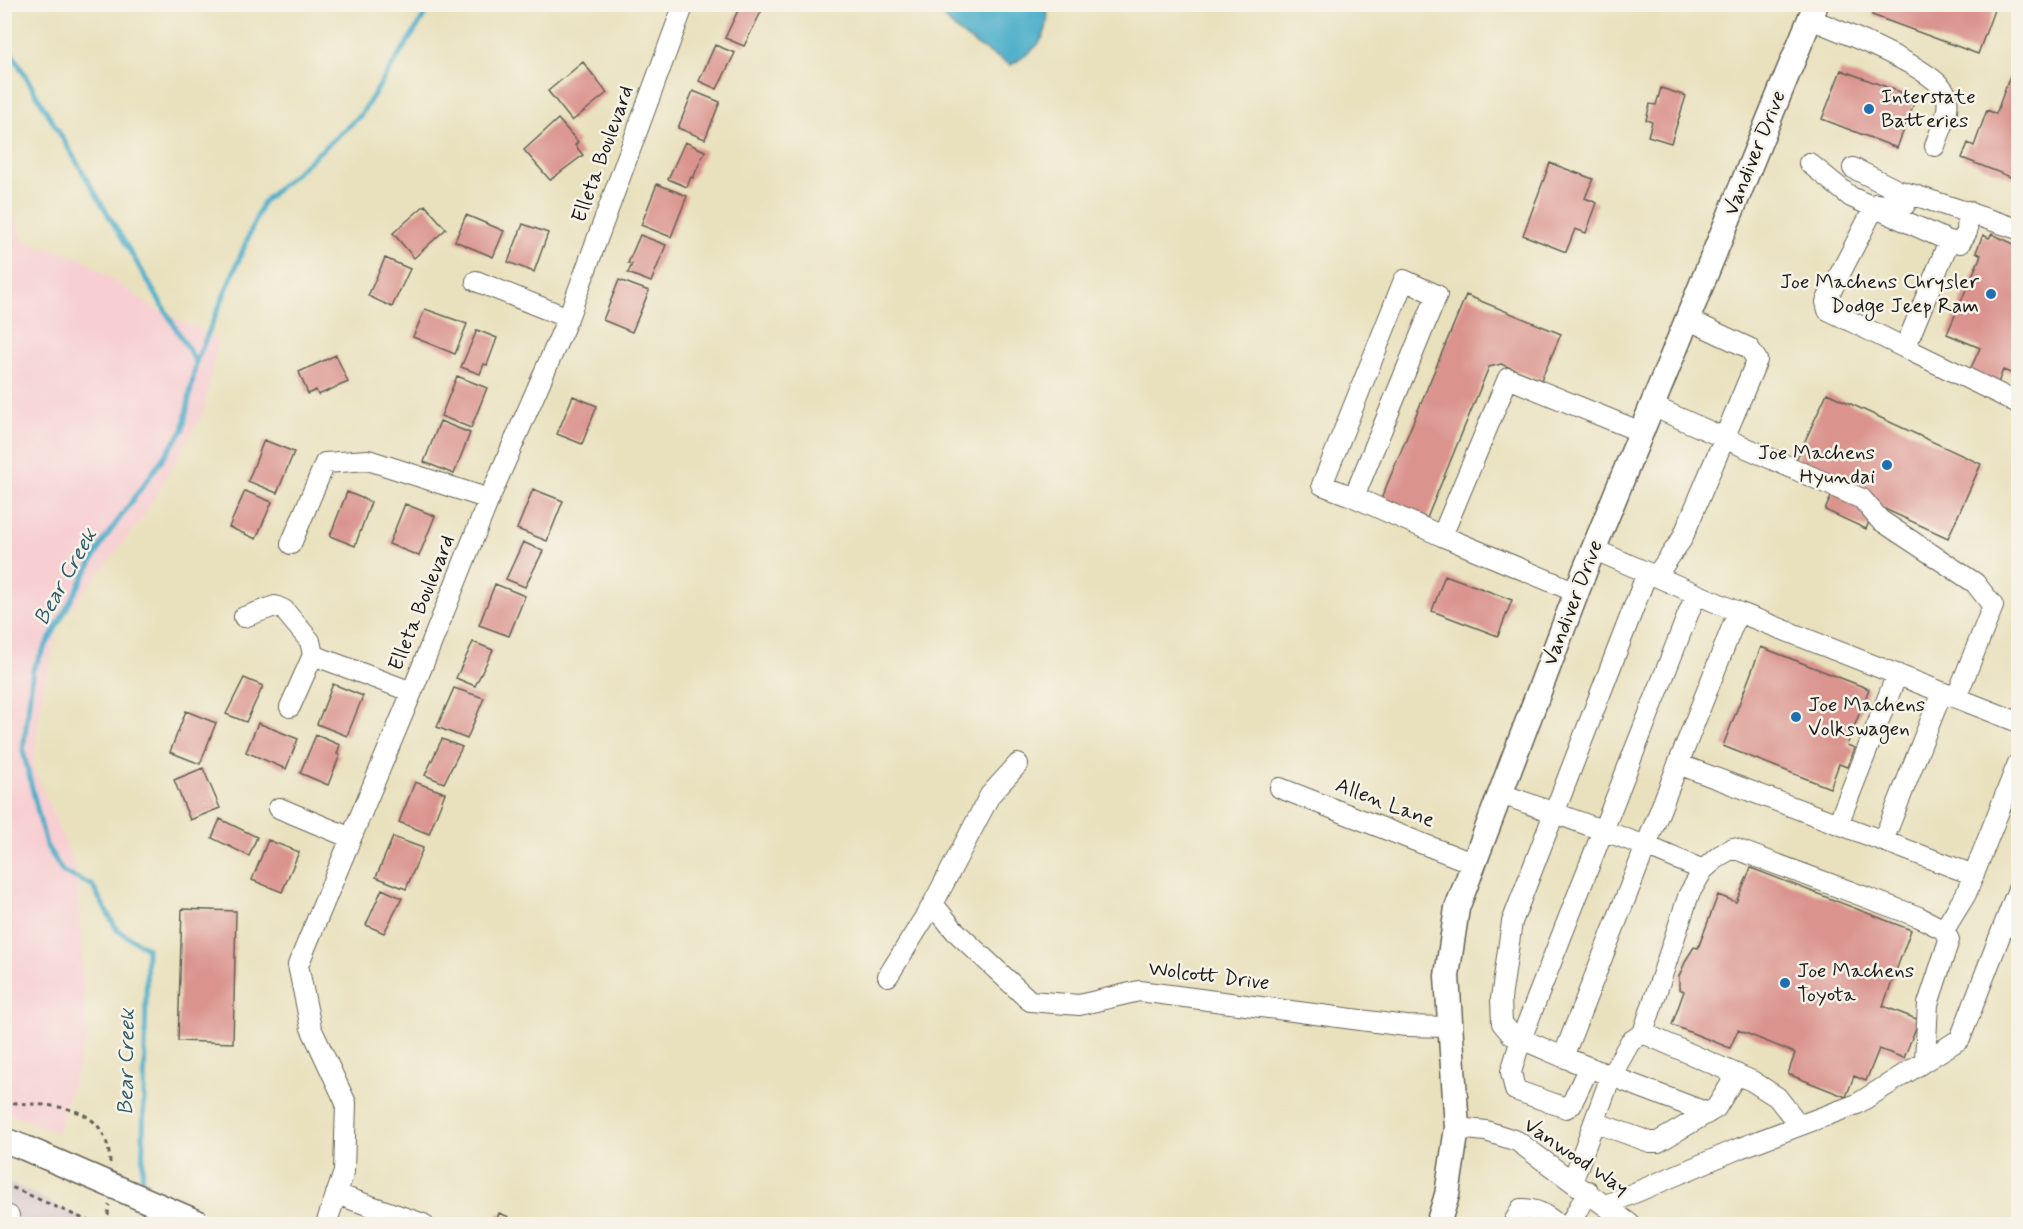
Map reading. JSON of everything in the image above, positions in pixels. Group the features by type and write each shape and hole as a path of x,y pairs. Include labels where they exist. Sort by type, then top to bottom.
{"main road":[{"name":"Vandiver Drive","path":"1438,1224 1447,1196 1457,1128 1456,1081 1449,1027 1447,976 1456,908 1593,549 1813,12"},
{"path":"15,1144 201,1224"}],"street":[{"name":"Elleta Boulevard","path":"326,1224 344,1172 346,1103 311,1028 298,965 412,692 489,499 568,318 684,4"},
{"path":"1813,12 1847,33 1930,77 1944,92 1947,110 1935,146"},
{"path":"1809,163 1851,197 1949,241 1960,243 1967,232 1968,210"},
{"path":"1854,168 1897,190 1968,210 2019,229"},
{"path":"1911,194 1905,205 1898,207 1876,204 1872,207 1826,302 1828,310 2019,403"},
{"path":"1905,348 1949,241"},
{"path":"1354,497 1437,295 1404,280 1322,485 1576,592"},
{"path":"476,281 568,318"},
{"path":"1687,319 1749,348 1757,360 1682,539 1651,575 1512,922 1500,999 1502,1023 1512,1035 1707,1113"},
{"path":"1442,536 1508,378 1641,432"},
{"path":"1652,406 1862,499 1880,520 1975,583 1993,606 1949,695 1883,841"},
{"path":"291,544 325,463 368,460 489,499"},
{"path":"1593,549 1738,612 2019,722"},
{"path":"1589,1067 1571,1105 1566,1108 1515,1090 1511,1072 1521,1039 1696,594"},
{"path":"244,617 275,606 284,610 310,641 313,655 290,707"},
{"path":"1563,1057 1738,612"},
{"path":"313,655 412,692"},
{"path":"1838,824 1897,674"},
{"path":"1944,930 1966,894 2019,763"},
{"path":"888,976 933,904 990,795 1018,764"},
{"path":"1678,764 1974,875"},
{"name":"Allen Lane","path":"1280,788 1472,862"},
{"path":"1499,794 1646,846 1703,870"},
{"path":"279,808 351,838"},
{"path":"1570,1224 1594,1122 1611,1076 1630,1042 1643,1033 1689,894 1703,870 1719,856 1733,848 1919,917 1944,930 1949,940 1928,1004 1926,1060"},
{"path":"1606,1205 1799,1125 1857,1104 1960,1039 2019,890"},
{"name":"Wolcott Drive","path":"933,904 955,932 1030,1001 1079,1005 1139,991 1406,1026 1449,1027"},
{"path":"1643,1033 1737,1074 1777,1097 1799,1125"},
{"path":"1594,1122 1658,1143 1723,1101 1737,1074"},
{"name":"Vanwood Way","path":"1457,1128 1486,1131 1517,1141 1581,1185 1630,1224"},
{"path":"336,1194 423,1224"},
{"path":"1513,1224 1521,1209 1533,1209 1544,1213 1557,1224"}],"path":[{"path":"4,240 4,269"},
{"path":"4,1102 69,1109 92,1118 100,1125 106,1139 110,1169"},
{"path":"4,1184 95,1224"},
{"path":"107,1224 109,1201"}],"shaded area":[{"path":"4,191 24,242 81,258 157,310 218,338 204,411 141,520 60,622 43,688 33,766 76,869 87,1037 57,1133 5,1111"},
{"path":"5,1180 96,1224 5,1224"}],"water":[{"path":"938,5 1047,5 1047,26 1035,48 1011,65 959,32 942,14"}],"building":[{"path":"741,4 762,10 744,46 725,38"},
{"path":"1876,4 1979,4 1994,10 1978,54 1872,15"},
{"path":"715,45 735,53 717,89 699,81"},
{"path":"2018,54 2018,180 1962,158 1968,143 1974,146 1987,110 1996,114"},
{"path":"583,62 607,93 572,121 548,91"},
{"name":"Interstate Batteries","path":"1841,70 1916,98 1897,148 1822,119"},
{"path":"1661,88 1686,96 1671,143 1648,136 1652,122 1646,120 1650,104 1656,105"},
{"path":"693,91 720,102 705,139 678,128"},
{"path":"558,119 578,142 575,145 583,155 550,180 524,150"},
{"path":"685,142 705,151 687,187 668,179"},
{"path":"1550,163 1593,179 1585,198 1597,203 1586,233 1575,229 1566,252 1523,235"},
{"path":"657,184 687,196 671,237 641,225"},
{"path":"425,205 446,229 414,258 393,233"},
{"path":"466,215 504,231 493,257 455,241"},
{"path":"523,224 548,233 534,272 508,262"},
{"name":"Joe Machens Chrysler Dodge Jeep Ram","path":"1992,234 2018,246 2018,376 2003,370 1998,383 1970,370 1980,348 1947,334 1981,255 1976,252 1983,235 1989,238"},
{"path":"640,235 666,245 651,282 628,273 632,264 628,263"},
{"path":"385,258 410,269 392,307 368,296"},
{"path":"619,280 649,291 632,332 603,320"},
{"path":"1466,295 1561,334 1541,380 1501,364 1489,367 1427,518 1381,499"},
{"path":"425,309 467,324 455,354 413,337"},
{"path":"477,330 497,338 487,365 484,364 480,374 461,367"},
{"path":"336,355 348,382 318,395 316,390 308,394 299,372"},
{"path":"457,376 487,388 471,428 441,416"},
{"name":"Joe Machens Hyundai","path":"1827,393 1981,464 1948,538 1876,505 1866,529 1825,510 1836,486 1793,467"},
{"path":"573,396 597,406 582,444 557,434"},
{"path":"440,421 470,433 454,474 424,462"},
{"path":"264,440 294,452 277,493 248,481"},
{"path":"533,489 563,501 547,541 517,529"},
{"path":"245,491 272,502 256,539 229,527"},
{"path":"347,492 371,502 355,546 330,536"},
{"path":"405,504 435,516 419,556 389,544"},
{"path":"523,542 543,551 525,587 506,579"},
{"path":"1445,575 1512,600 1498,636 1432,611"},
{"path":"495,584 525,596 509,636 479,625"},
{"path":"473,642 493,650 475,686 456,678"},
{"name":"Joe Machens Volkswagen","path":"1761,647 1869,689 1847,745 1855,748 1847,767 1839,764 1830,788 1723,746"},
{"path":"244,678 263,686 246,722 226,714"},
{"path":"333,684 363,696 347,736 317,724"},
{"path":"454,688 484,698 467,739 437,727"},
{"path":"186,711 216,723 200,764 170,752"},
{"path":"258,723 298,739 286,769 246,752"},
{"path":"316,735 340,745 337,754 340,755 328,785 300,773"},
{"path":"442,739 462,747 444,783 425,775"},
{"path":"203,768 220,808 190,820 174,780"},
{"path":"415,782 445,793 429,834 399,822"},
{"path":"220,819 257,837 249,856 212,838"},
{"path":"393,837 423,848 406,889 376,877"},
{"path":"268,840 299,852 282,892 252,880"},
{"name":"Joe Machens Toyota","path":"1751,868 1911,930 1883,1006 1919,1020 1904,1058 1879,1049 1866,1081 1854,1076 1846,1097 1788,1074 1795,1053 1738,1030 1730,1048 1672,1025 1684,991 1679,989 1679,976 1694,947 1698,948 1718,895 1736,902"},
{"path":"382,889 402,898 384,933 366,925"},
{"path":"182,909 236,911 233,1043 178,1041"},
{"path":"499,1213 509,1217 506,1224 495,1224"}],"waterway":[{"path":"196,362 263,202 360,116 432,4"},
{"name":"Bear Creek","path":"4,40 196,362 183,430 104,540 33,669 23,751 46,845 63,872 92,885 117,930 147,948 142,1192"},
{"name":"Bear Creek","path":"140,1224 141,1205"}],"place":[{"name":"Interstate Batteries","path":"1869,109"},
{"name":"Joe Machens Chrysler Dodge Jeep Ram","path":"1991,294"},
{"name":"Joe Machens Hyundai","path":"1887,465"},
{"name":"Joe Machens Volkswagen","path":"1796,717"},
{"name":"Joe Machens Toyota","path":"1785,983"}]}
